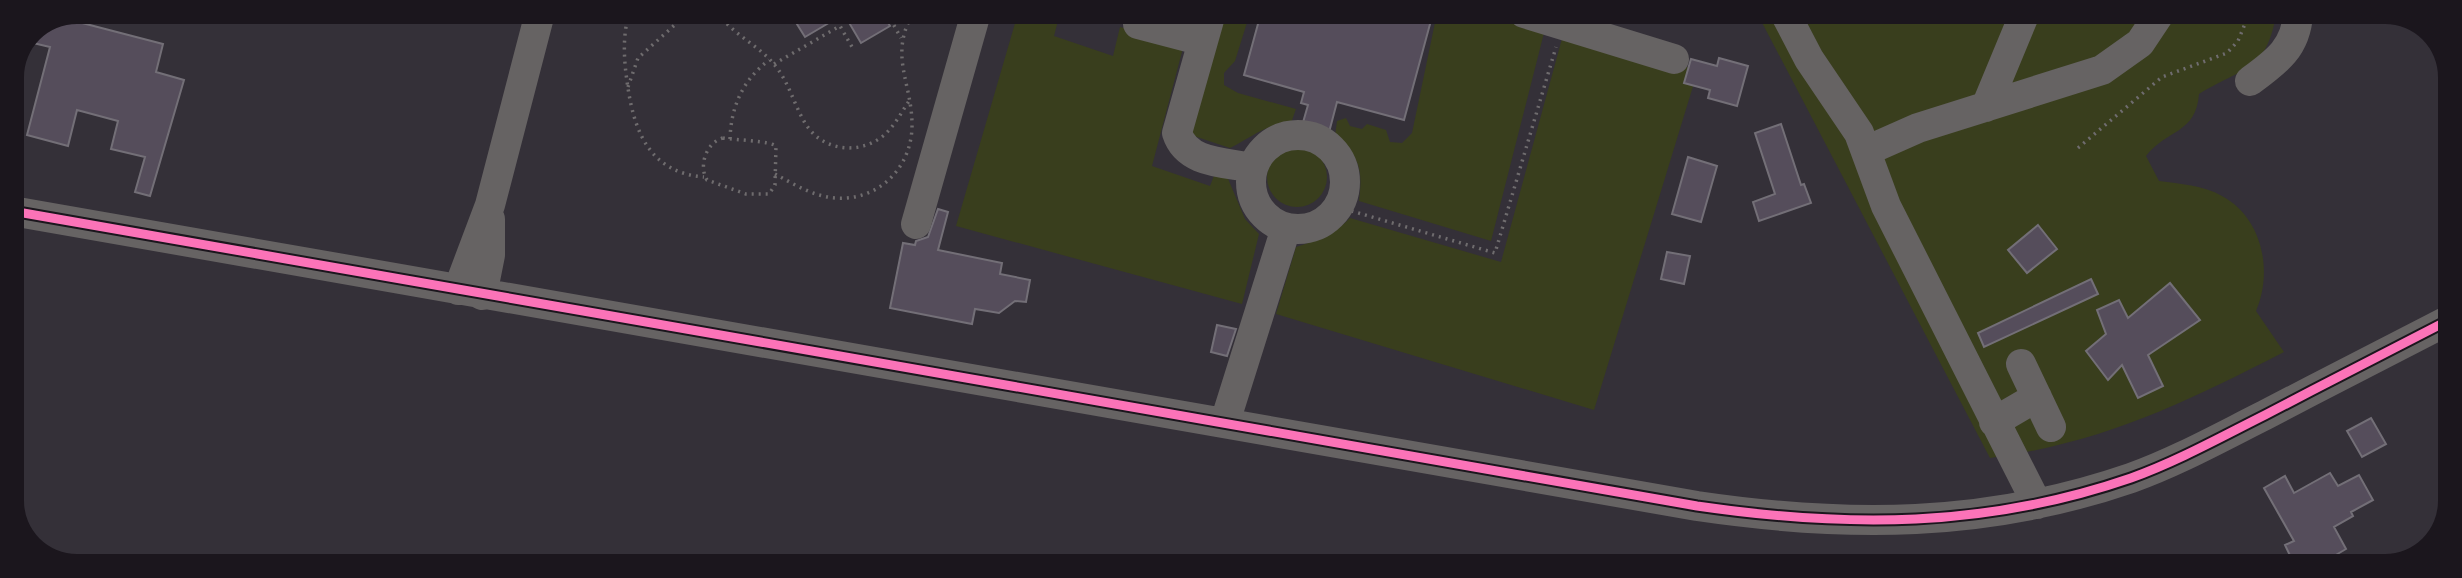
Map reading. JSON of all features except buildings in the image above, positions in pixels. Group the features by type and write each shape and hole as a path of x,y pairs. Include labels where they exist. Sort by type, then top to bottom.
{"street":[{"path":"470,292 537,25"},
{"path":"916,224 973,25"},
{"path":"1142,25 1203,41"},
{"path":"1208,25 1177,132 1181,145 1191,155 1253,168"},
{"path":"1563,25 1674,59"},
{"path":"1791,25 1809,59 1863,142 1885,206 2037,504"},
{"path":"1986,107 2020,25"},
{"path":"1863,142 1890,125 1918,128 2102,70 2140,43 2152,25"},
{"path":"2250,81 2287,51 2294,38 2296,25"},
{"path":"1291,135 1317,139 1329,146 1343,168 1345,181 1338,207 1321,223 1298,229 1286,228 1264,215 1256,205 1252,193 1253,168 1267,146 1291,135"},
{"path":"24,213 1697,506 1810,521 1923,521 2037,504 2131,477 2178,459 2438,326"},
{"path":"1224,422 1286,228"},
{"path":"2021,364 2051,427"},
{"path":"1994,422 2037,397"}],"path":[{"path":"628,25 624,61 628,89 636,128 648,151 673,170 704,177 734,190 764,196 773,190 776,146 773,143 719,139 711,143 705,159 704,177"},
{"path":"628,89 638,58 675,25"},
{"path":"729,25 741,39 774,64 805,124 821,142 831,146 852,147 872,142 888,131 909,101"},
{"path":"894,25 902,40"},
{"path":"775,173 810,192 833,198 857,197 880,188 897,170 910,143 909,101 900,58 902,40 908,25"},
{"path":"1338,207 1494,253 1563,25"},
{"path":"2078,149 2162,78 2227,52 2238,41 2244,25"},
{"path":"774,64 840,26 852,47"},
{"path":"730,139 737,100 750,78 770,60"}],"green space":[{"path":"1015,25 1057,25 1054,36 1113,56 1120,27 1184,44 1152,166 1210,186 1217,168 1226,174 1245,219 1259,234 1242,304 956,226"},
{"path":"1212,25 1246,25 1235,61 1224,73 1224,85 1238,93 1296,109 1291,123 1266,128 1230,148 1191,135"},
{"path":"1434,25 1546,25 1491,241 1359,201 1358,164 1335,136 1337,121 1346,118 1350,126 1362,129 1367,124 1386,130 1390,142 1402,143 1412,133"},
{"path":"1763,25 2274,25 2266,47 2259,57 2240,72 2199,94 2192,117 2146,156 2159,181 2215,192 2236,206 2247,218 2261,247 2264,263 2264,280 2256,311 2284,352 2142,419 2070,442 1990,458"},
{"path":"1563,35 1698,70 1594,410 1276,314 1296,247 1332,232 1350,218 1501,262"},
{"path":"1291,147 1303,147 1322,160 1327,177 1325,189 1314,202 1303,207 1291,207 1272,194 1267,183 1267,171 1280,152"}],"cycle path":[{"path":"24,213 1697,506 1808,518 1862,520 1970,515 2023,507 2131,478 2199,448 2438,326"}]}
